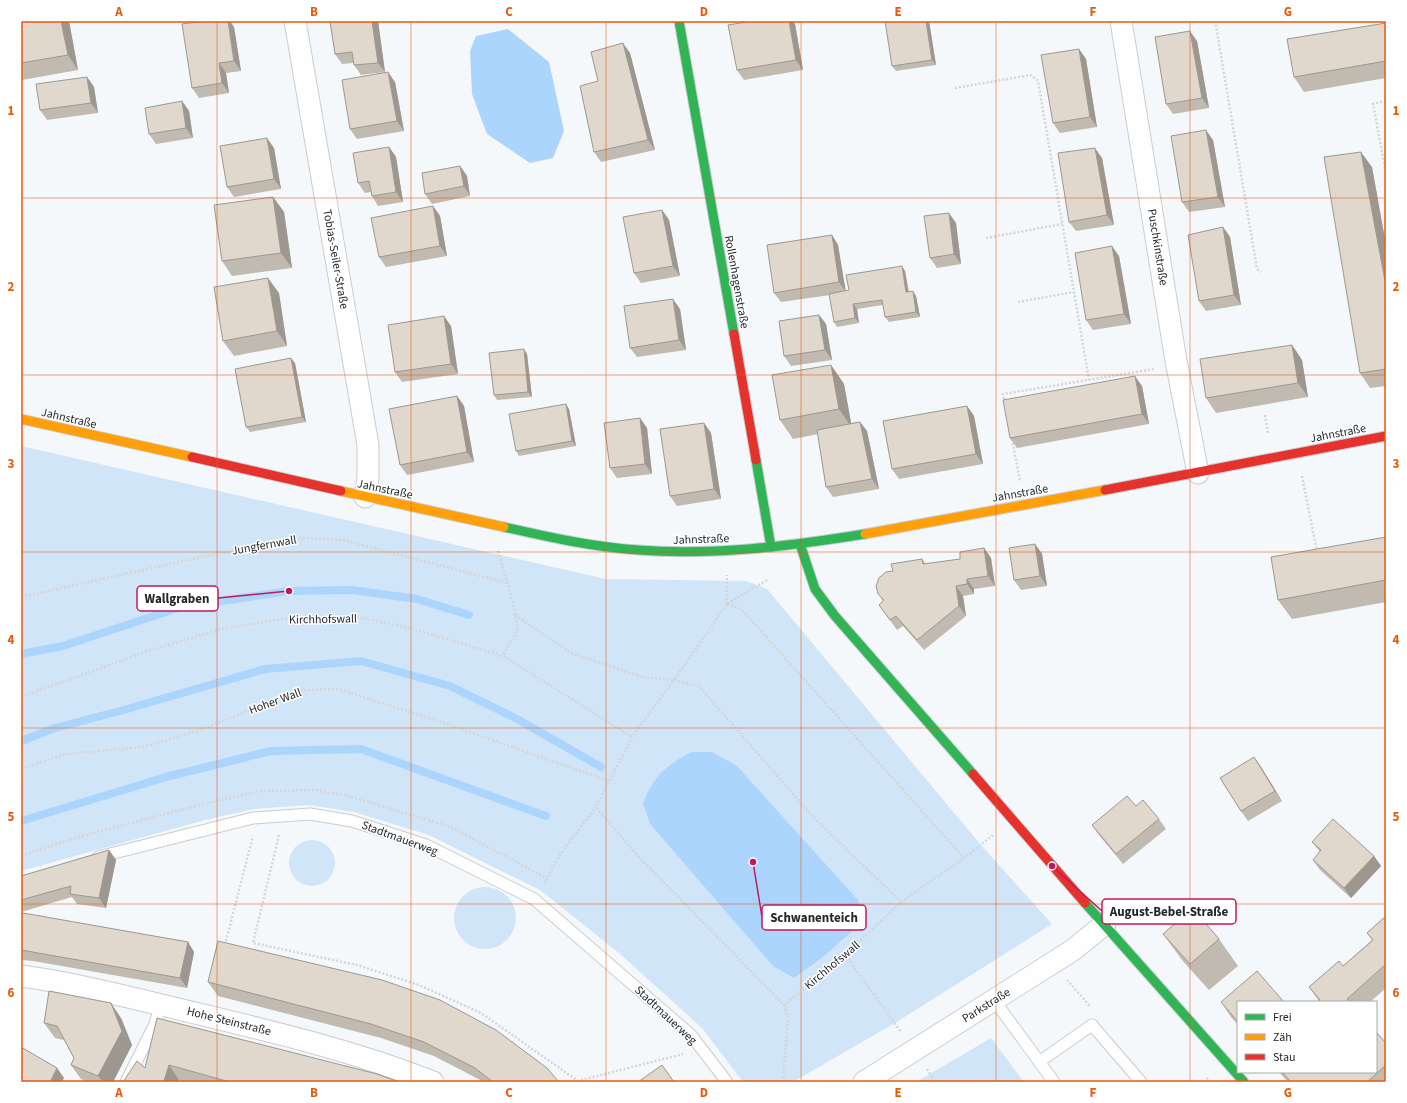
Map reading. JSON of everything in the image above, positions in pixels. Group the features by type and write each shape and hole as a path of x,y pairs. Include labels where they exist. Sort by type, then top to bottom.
{"main road":[{"name":"Rollenhagenstraße","path":"678,21 771,547"},
{"name":"Jahnstraße","path":"21,419 574,543 604,547 677,552 800,544 1025,505 1386,436"},
{"path":"800,544 804,560 815,589 835,616 1244,1082"}],"street":[{"name":"Tobias-Seiler-Straße","path":"295,21 368,445 368,478 365,497"},
{"name":"Puschkinstraße","path":"1121,21 1176,361 1198,473"},
{"name":"Parkstraße","path":"864,1082 1073,950 1105,924"},
{"name":"Hohe Steinstraße","path":"21,976 89,988 161,1004 298,1038 392,1066 433,1082"}],"lane":[{"name":"Stadtmauerweg","path":"86,860 253,818 284,815 310,814 352,821 426,845 534,899 692,1035 727,1082"},
{"path":"994,1000 1054,1082"},
{"path":"126,1082 155,1024 161,1004"},
{"path":"1040,1062 1092,1025 1141,1082"}],"path":[{"path":"1218,21 1216,26 1257,269 1262,272"},
{"path":"955,88 1031,75 1038,81 1089,380"},
{"path":"1386,101 1372,104 1386,174"},
{"path":"986,238 1062,224"},
{"path":"1018,302 1073,292"},
{"path":"1006,409 1004,394 1158,368"},
{"path":"1011,431 1025,505"},
{"path":"1298,454 1317,554"},
{"name":"Jungfernwall","path":"21,598 206,556 301,538 343,540 507,583"},
{"path":"498,549 518,629 503,656"},
{"path":"727,574 727,604"},
{"path":"548,879 561,854 596,807 632,737 727,604 767,580"},
{"path":"727,604 742,610 964,858"},
{"path":"515,615 571,654 642,677 674,680 699,686 814,818 902,902"},
{"name":"Kirchhofswall","path":"21,697 145,652 214,632 288,618 352,616 410,628 503,656 632,737"},
{"name":"Hoher Wall","path":"21,769 65,754 143,747 197,731 302,690 338,689 441,722 609,781"},
{"path":"596,807 639,857 784,1005 788,1017 783,1082"},
{"path":"284,815 253,943 357,965 419,985 481,1013 578,1080 685,1053 697,1042"},
{"path":"224,946 255,831 253,818"},
{"name":"Kirchhofswall","path":"784,1005 845,955 902,902 981,845"},
{"path":"845,955 895,1024"},
{"path":"1052,963 1090,1006 1092,1025"},
{"path":"930,1073 934,1082"}],"shaded area":[{"path":"21,446 606,579 746,581 767,589 981,845 1052,924 895,1023 793,1082 743,1082 702,1028 619,953 540,890 429,835 354,812 309,805 254,809 205,820 21,871","holes":["848,936 811,967 794,978"]},
{"path":"312,840 325,844 331,850 335,863 331,876 325,882 312,886 299,882 293,876 289,863 293,850 299,844"},
{"path":"485,887 497,890 507,896 513,906 516,918 513,930 507,940 497,946 485,949 473,946 463,940 457,930 454,918 457,906 463,896 473,890"},
{"path":"991,1038 1024,1082 916,1082"}],"water":[{"path":"508,29 549,62 564,131 553,158 530,163 487,134 472,94 470,51 476,36"},
{"path":"691,752 712,752 737,766 858,900 864,919 831,950 794,978 773,966 650,824 643,803 647,793 656,779 667,767"}],"building":[{"path":"21,21 61,21 68,55 21,63"},
{"path":"204,21 228,21 234,61 219,63 222,83 192,88 182,24"},
{"path":"330,21 372,21 378,63 354,65 352,52 335,54"},
{"path":"752,21 789,21 796,60 737,70 728,25"},
{"path":"885,21 926,21 932,60 892,66"},
{"path":"1386,23 1386,61 1294,77 1287,39"},
{"path":"1190,31 1202,98 1166,104 1155,37"},
{"path":"623,43 648,140 594,152 580,86 598,81 591,52"},
{"path":"1079,49 1090,117 1053,123 1041,55"},
{"path":"388,72 397,121 350,129 342,80"},
{"path":"87,77 91,103 40,110 36,84"},
{"path":"182,101 186,128 149,134 145,108"},
{"path":"1206,130 1218,197 1182,202 1171,136"},
{"path":"267,138 274,179 227,187 220,146"},
{"path":"389,147 396,192 372,196 369,181 358,183 353,153"},
{"path":"1095,148 1107,215 1069,222 1058,153"},
{"path":"1361,152 1386,286 1386,369 1360,373 1324,157"},
{"path":"460,166 464,186 425,194 422,173"},
{"path":"273,197 281,253 222,261 214,205"},
{"path":"433,206 440,246 379,257 371,218"},
{"path":"662,210 673,266 634,273 623,217"},
{"path":"949,213 954,254 930,258 924,216"},
{"path":"1223,227 1234,295 1199,301 1188,235"},
{"path":"832,235 839,282 774,293 767,245"},
{"path":"1112,246 1124,314 1086,320 1075,253"},
{"path":"902,266 906,292 913,291 916,312 885,317 882,300 853,304 855,318 834,322 829,294 849,290 846,275"},
{"path":"268,278 277,331 223,341 214,287"},
{"path":"673,299 679,340 630,348 624,306"},
{"path":"819,315 825,350 784,356 779,321"},
{"path":"444,316 451,364 395,372 388,325"},
{"path":"1292,345 1298,383 1206,398 1200,359"},
{"path":"524,349 528,392 494,395 489,353"},
{"path":"291,358 302,417 246,427 235,369"},
{"path":"831,365 839,409 780,420 772,375"},
{"path":"1135,376 1142,414 1010,438 1003,400"},
{"path":"457,396 467,452 400,465 389,409"},
{"path":"566,404 572,441 516,451 509,414"},
{"path":"967,406 976,454 892,469 883,421"},
{"path":"640,418 645,464 610,468 604,423"},
{"path":"860,422 872,479 826,487 817,430"},
{"path":"704,423 714,489 670,496 660,429"},
{"path":"1386,537 1386,580 1278,600 1271,557"},
{"path":"1035,544 1040,576 1014,580 1009,548"},
{"path":"984,548 988,576 967,579 967,584 956,586 959,606 917,640 896,616 890,620 879,605 884,600 878,594 876,586 879,578 886,572 893,571 891,564 922,559 923,564 960,559 960,552"},
{"path":"1254,757 1275,791 1241,811 1220,778"},
{"path":"1127,796 1136,806 1143,800 1159,819 1116,854 1092,825"},
{"path":"1333,819 1374,856 1344,888 1313,860 1321,850 1312,842"},
{"path":"109,850 99,898 70,894 71,886 21,900 21,876"},
{"path":"1188,903 1219,939 1190,964 1163,934 1176,923 1171,917"},
{"path":"21,913 188,942 180,978 21,950"},
{"path":"1386,916 1386,964 1347,999 1349,1001 1319,1001 1320,1000 1309,987 1339,961 1343,966 1373,940 1367,933"},
{"path":"218,941 382,980 440,1000 496,1030 547,1068 559,1082 493,1082 475,1068 424,1042 371,1024 208,982"},
{"path":"1257,971 1283,1001 1237,1001 1237,1021 1221,1002"},
{"path":"49,991 111,1003 122,1031 98,1076 71,1065 74,1058 57,1026 44,1023"},
{"path":"157,1018 377,1074 399,1082 230,1082 169,1065 164,1081 166,1082 123,1082 137,1061 145,1068"},
{"path":"1377,1033 1386,1043 1386,1065 1367,1082 1291,1082 1283,1073 1377,1073"},
{"path":"21,1047 57,1068 50,1082 21,1082"},
{"path":"662,1065 674,1082 638,1082"}],"waterway":[{"path":"21,654 63,646 181,607 289,591 352,590 417,599 469,615"},
{"path":"21,741 55,728 120,711 265,669 361,661 450,686 517,719 601,767"},
{"path":"21,821 166,777 271,751 361,749 546,816"}],"traffic: fast":[{"path":"679,21 734,334"},
{"path":"756,460 771,547"},
{"path":"504,527 587,544 621,549 666,552 752,549 865,534"},
{"path":"800,544 815,589 835,616 973,774"},
{"path":"1085,903 1244,1082"}],"traffic: slow":[{"path":"21,419 192,457"},
{"path":"865,534 1105,490"},
{"path":"341,491 504,527"}],"traffic: jam":[{"path":"734,334 756,460"},
{"path":"1105,490 1386,436"},
{"path":"192,457 341,491"},
{"path":"973,774 1085,903"}],"place":[{"name":"Wallgraben","path":"289,591"},
{"name":"Schwanenteich","path":"753,862"},
{"name":"August-Bebel-Straße","path":"1052,866"}]}
